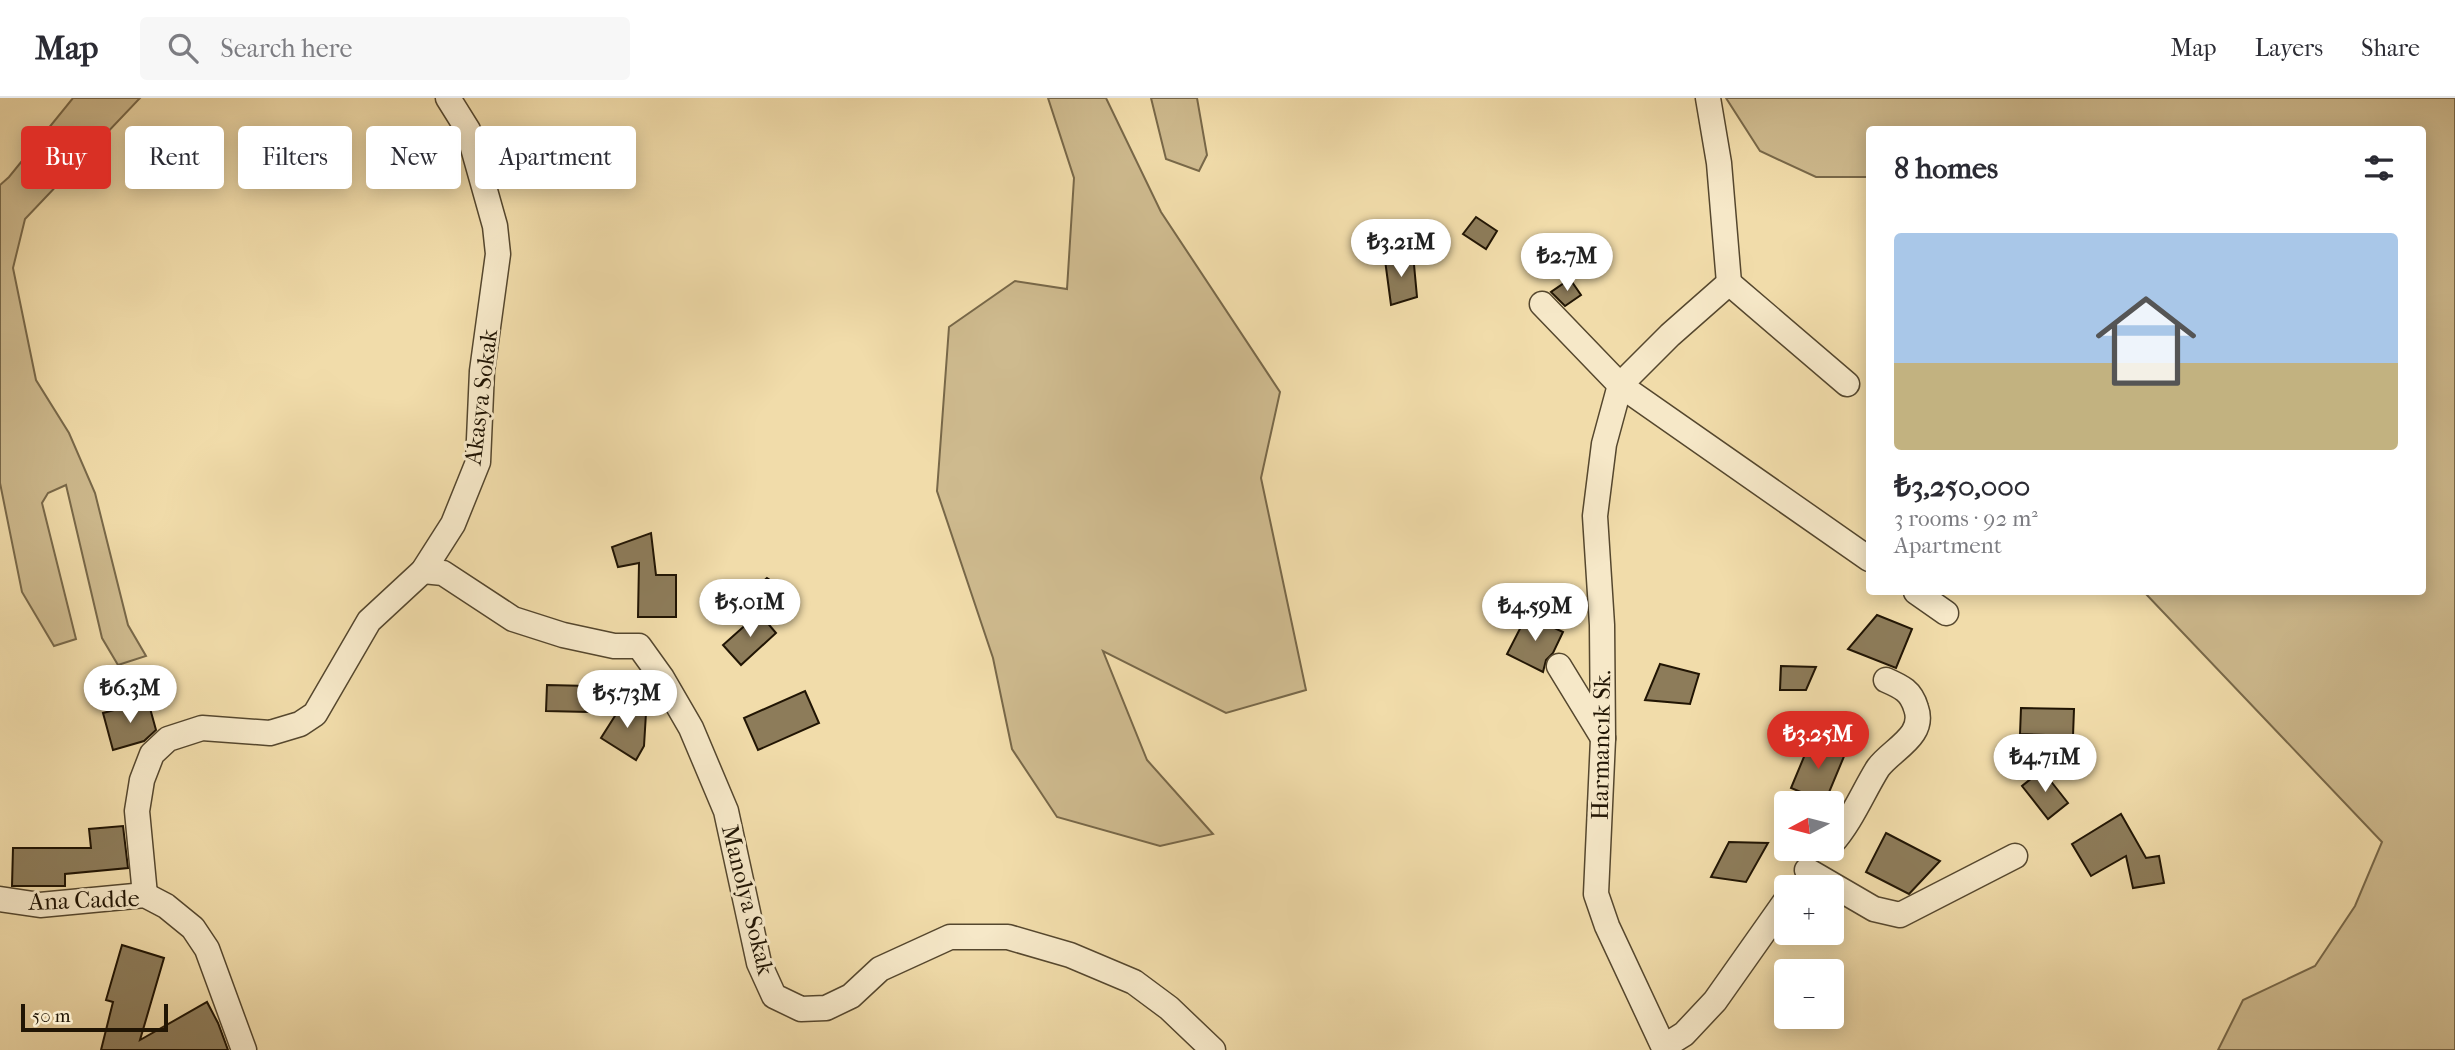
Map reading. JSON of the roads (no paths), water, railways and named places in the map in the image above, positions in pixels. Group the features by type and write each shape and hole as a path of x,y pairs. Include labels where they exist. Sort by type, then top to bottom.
{"street":[{"name":"Akasya Sokak","path":"145,895 136,811 142,780 152,754 168,739 202,728 270,733 300,724 315,714 369,621 423,571 453,524 478,462 482,371 498,254 495,226 468,130 448,98"},
{"path":"1709,98 1729,283 1847,384"},
{"name":"Harmancık Sk.","path":"1665,1048 1607,926 1596,894 1603,739 1602,625 1595,516 1604,444 1620,386 1670,335 1729,283"},
{"path":"1542,304 1620,386 1866,557"},
{"name":"Manolya Sokak","path":"423,571 443,573 513,619 563,635 614,646 639,646 662,678 691,728 726,811 759,963 774,996 801,1009 827,1008 851,996 880,969 950,937 1008,937 1070,955 1134,982 1169,1008 1213,1050"},
{"path":"1920,595 1946,613"},
{"path":"1559,666 1603,739"},
{"path":"1844,824 1880,765 1914,732 1919,716 1913,699 1905,688 1886,680"},
{"path":"1844,897 1874,909 1900,915 2015,856"},
{"path":"1804,875 1817,861"},
{"name":"Ana Cadde","path":"0,899 40,905 145,895 166,906 193,928 207,949 244,1050"},
{"path":"1665,1048 1685,1034 1715,1001 1774,917"}]}
